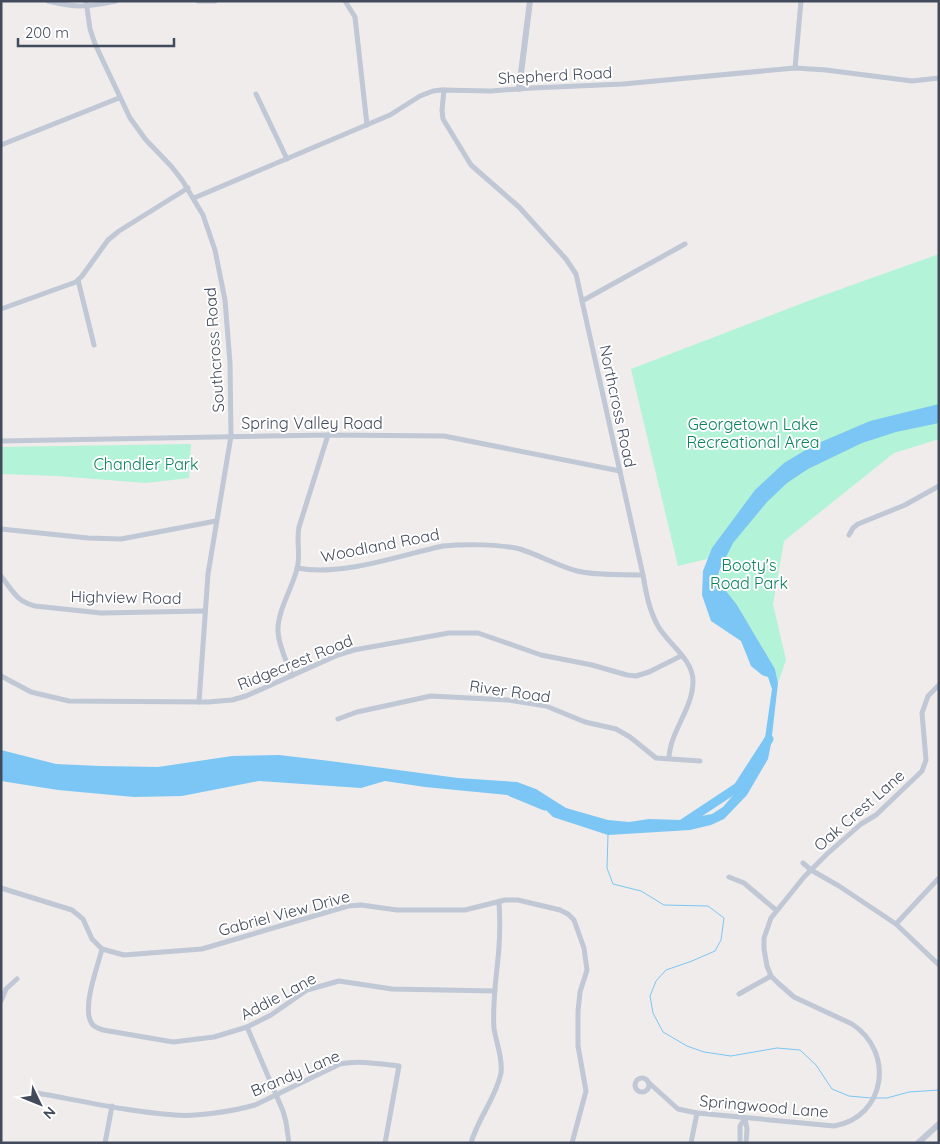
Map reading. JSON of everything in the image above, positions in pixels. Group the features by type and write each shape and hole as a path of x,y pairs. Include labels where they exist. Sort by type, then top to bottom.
{"street":[{"path":"48,1 67,6 116,1"},
{"path":"198,1 215,1"},
{"path":"345,1 355,17 367,125"},
{"path":"519,90 530,1"},
{"path":"795,68 801,1"},
{"name":"Southcross Road","path":"86,4 90,29 95,44 119,98 138,130 188,188 203,215 216,250 225,300 230,356 230,436 208,574 199,702"},
{"name":"Shepherd Road","path":"194,198 399,111 426,93 444,90 491,91 623,84 795,68 912,81 939,78"},
{"name":"Northcross Road","path":"444,90 442,116 466,158 477,171 519,207 566,259 576,274 643,574 648,604 659,629 681,656 691,671 693,680 691,697 673,739 669,758"},
{"path":"256,94 287,159"},
{"path":"1,145 119,98"},
{"path":"1,309 78,280 102,248 119,231 188,188"},
{"path":"582,302 685,244"},
{"path":"78,280 94,345"},
{"path":"292,676 278,631 280,618 298,568 297,538 299,527 328,435"},
{"name":"Spring Valley Road","path":"1,441 230,436 444,436 620,471"},
{"path":"849,535 858,524 897,509 939,486"},
{"path":"1,529 88,538 121,539 216,520"},
{"name":"Woodland Road","path":"298,568 310,571 355,566 436,547 453,545 507,547 586,573 643,574"},
{"name":"Highview Road","path":"1,576 15,597 35,606 101,613 204,611"},
{"name":"Ridgecrest Road","path":"1,676 31,692 49,698 68,701 199,702 222,701 246,696 338,655 354,650 459,632 483,634 541,655 592,665 627,676 636,676 649,672 681,656"},
{"name":"Oak Crest Lane","path":"811,870 861,824 882,809 922,771 926,760 922,713 928,696 939,685"},
{"name":"River Road","path":"338,719 357,712 431,696 508,700 546,706 585,722 616,729 630,737 656,758 700,761"},
{"name":"Oak Crest Lane","path":"803,863 896,924 939,965"},
{"path":"739,994 771,976 765,958 764,938 766,928 776,910 811,870"},
{"path":"729,877 744,883 776,910"},
{"path":"896,924 939,878"},
{"path":"1,888 72,910 83,919 92,939 102,949"},
{"name":"Gabriel View Drive","path":"102,949 124,954 202,949 348,906 465,910 499,902 518,900 564,912 574,920 584,948 587,970 580,992 578,1011 578,1046 586,1091 572,1143"},
{"path":"471,1143 475,1130 493,1098 501,1070 494,1028 499,944 499,902"},
{"name":"Addie Lane","path":"102,949 90,992 90,1018 92,1024 96,1027 151,1040 172,1042 214,1037 247,1028 271,1015 307,990 339,981 392,989 495,991"},
{"name":"Springwood Lane","path":"648,1082 678,1108 697,1113 834,1126 850,1121 868,1106 877,1089 880,1073 878,1058 871,1041 852,1024 794,997 771,976"},
{"path":"1,1001 6,989 17,979"},
{"path":"247,1028 276,1094 286,1122 289,1143"},
{"name":"Brandy Lane","path":"37,1093 176,1116 255,1105 340,1064 367,1062 399,1066 385,1143"},
{"path":"106,1143 112,1106"},
{"path":"691,1143 697,1113"},
{"path":"740,1143 740,1126 745,1118"},
{"path":"745,1118 747,1129 746,1143"},
{"path":"918,1143 939,1124"}],"green space":[{"name":"Georgetown Lake Recreational Area","path":"939,254 939,439 894,453 784,541 773,604 786,660 778,683 775,669 737,605 718,589 717,580 727,554 678,566 631,369 816,298"},
{"name":"Chandler Park","path":"191,444 189,478 146,483 1,474 1,447"}],"water":[{"path":"939,404 939,423 896,432 862,443 808,469 787,483 767,502 733,543 720,569 717,580 718,589 726,591 737,605 775,669 778,683 768,759 747,795 724,819 711,825 690,830 608,835 553,817 543,807 528,797 425,787 385,781 361,788 259,781 182,796 134,797 58,790 1,781 1,750 56,764 99,766 158,767 232,756 279,755 458,778 517,782 536,789 566,808 608,820 629,822 649,819 681,820 712,814 723,807 748,778 761,756 772,689 768,677 762,675 751,666 741,641 711,621 702,595 703,571 712,548 755,490 784,463 814,445 870,421"}],"waterway":[{"path":"682,824 738,787 769,739"},
{"path":"511,792 545,806"},
{"path":"608,835 607,868 613,884 641,891 664,905 708,906 724,918 721,940 715,951 666,970 656,981 650,996 653,1013 663,1032 687,1046 704,1052 731,1056 777,1048 800,1050 816,1065 832,1089 849,1096 871,1098"},
{"path":"875,1098 887,1098 909,1092 939,1090"}],"park label":[{"name":"Booty's Road Park","path":"749,574"}]}
